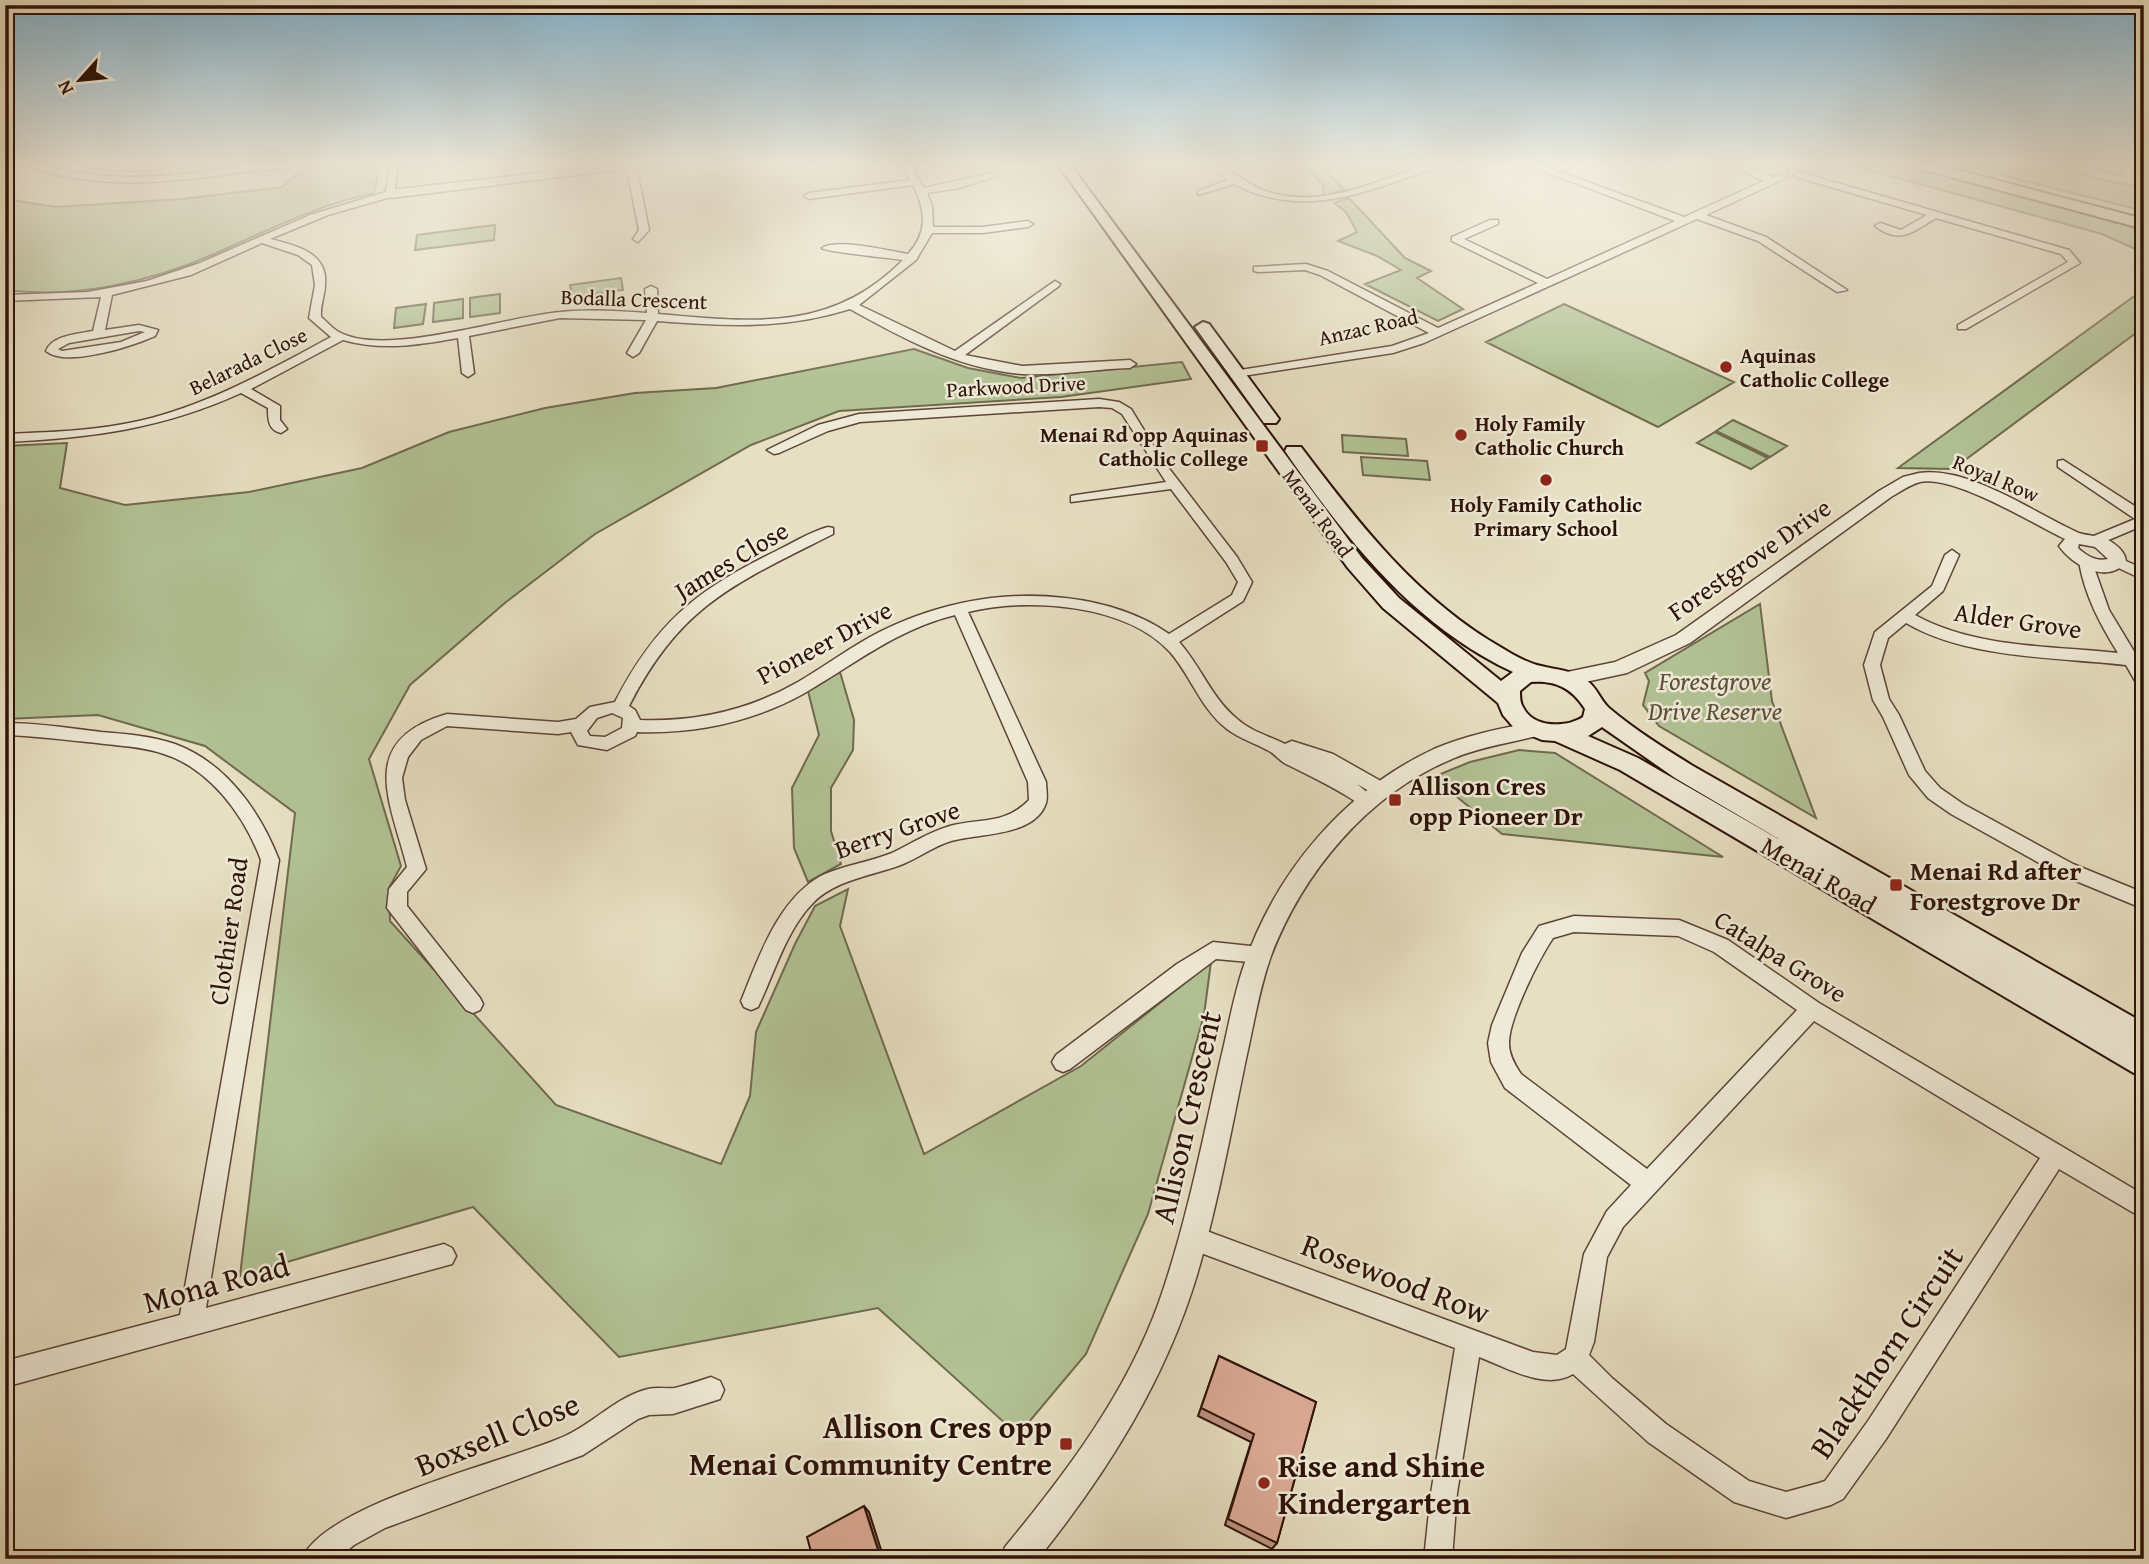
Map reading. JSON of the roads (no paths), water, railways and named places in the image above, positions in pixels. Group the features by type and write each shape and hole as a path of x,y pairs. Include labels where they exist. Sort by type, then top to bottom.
{"main road":[{"name":"Menai Road","path":"1120,236 1393,577 1460,635 1537,674"},
{"name":"Menai Road","path":"1127,236 1230,375 1329,529 1391,603 1508,702"},
{"path":"1537,674 1550,674 1578,685 1594,704 1593,722 1584,729 1563,735 1536,729 1518,718 1508,702 1508,688 1514,681 1537,674"},
{"name":"Menai Road","path":"1594,704 1630,737 1684,772 2144,1038"},
{"name":"Menai Road","path":"1563,735 1629,764 2144,1066"}],"street":[{"path":"5,299 48,299 107,293 170,279 270,236"},
{"name":"Bodalla Crescent","path":"340,337 394,343 563,314 766,323 811,316 851,305 912,258 926,236"},
{"path":"1464,236 1456,240 1549,284"},
{"name":"Anzac Road","path":"1230,375 1393,349 1438,333 1654,236"},
{"path":"1754,236 1841,290"},
{"path":"1962,327 2075,263 2065,252 2011,236"},
{"path":"261,240 289,248 318,263 321,271 315,318 328,331 340,337"},
{"path":"827,248 848,248 912,258"},
{"path":"1258,269 1306,268 1324,273 1438,333"},
{"path":"956,356 1055,284"},
{"path":"633,353 653,317 651,289"},
{"path":"98,334 107,293"},
{"path":"851,305 956,356 981,364 1020,370 1130,364"},
{"path":"139,328 152,330 146,338 124,345 68,354 52,351 53,347 66,340 98,334 139,328"},
{"path":"463,333 468,373"},
{"name":"Belarada Close","path":"5,439 77,435 144,425 243,389 340,337"},
{"path":"243,389 274,406 274,421 281,429"},
{"name":"Parkwood Drive","path":"774,450 823,428 859,418 1100,402 1115,405 1127,412 1174,485 1232,560 1245,582 1238,597 1169,641"},
{"path":"2063,464 2144,519"},
{"name":"Royal Row","path":"1903,483 1947,488 2081,541"},
{"name":"Forestgrove Drive","path":"1620,668 1683,639 1903,483"},
{"path":"1076,499 1174,485"},
{"path":"2144,519 2081,541 2074,555 2086,562 2106,566 2118,562 2144,575"},
{"name":"James Close","path":"620,708 639,671 681,618 738,579 828,531"},
{"path":"2081,541 2111,549 2118,562"},
{"path":"1952,555 1938,588 1881,636 1872,665 1881,700 1891,715 1919,775 1945,802 2066,869 2144,901"},
{"path":"2086,562 2089,583 2104,621 2144,682"},
{"name":"Pioneer Drive","path":"632,726 687,727 743,714 782,698 903,628 960,610 1019,600 1063,600 1116,613 1150,628 1169,641 1186,660 1227,721 1243,732 1278,748 1289,758 1374,794"},
{"name":"Berry Grove","path":"751,1001 774,946 805,898 831,880 898,858 925,843 952,833 1001,826 1024,817 1038,802 1037,782 960,610"},
{"name":"Alder Grove","path":"1903,615 1933,632 1963,642 2131,660"},
{"path":"1567,679 1620,668"},
{"path":"1594,704 1620,668"},
{"path":"1472,741 1508,702"},
{"path":"472,1004 397,908 398,889 416,869 394,788 399,760 409,740 433,722 447,720 558,728 580,724 597,710 620,708 631,715 632,726 615,741 598,745 584,741 579,731 580,724"},
{"name":"Clothier Road","path":"5,729 132,741 172,750 204,770 250,817 264,841 270,860 191,1324"},
{"path":"1472,741 1536,729"},
{"name":"Allison Crescent","path":"1017,1559 1099,1451 1128,1401 1166,1321 1193,1238 1248,996 1260,955 1301,877 1340,827 1374,794 1417,766 1472,741"},
{"name":"Catalpa Grove","path":"1648,1184 1513,1081 1502,1062 1498,1043 1502,1025 1532,953 1546,932 1574,924 1679,928 1721,946 1812,1009 2144,1208"},
{"path":"1063,1062 1213,950 1260,955"},
{"path":"1575,1358 1582,1342 1596,1254 1615,1219 1812,1009"},
{"name":"Blackthorn Circuit","path":"1575,1358 1603,1387 1657,1433 1743,1493 1786,1505 1822,1496 1834,1490 1877,1430 2056,1154"},
{"name":"Rosewood Row","path":"1193,1238 1533,1366 1559,1368 1575,1358"},
{"name":"Mona Road","path":"5,1374 444,1256"},
{"path":"1438,1559 1444,1493 1469,1341"},
{"name":"Boxsell Close","path":"316,1559 344,1535 378,1517 574,1446 628,1410 649,1402 673,1401 711,1390"}],"place":[{"name":"Aquinas Catholic College","path":"1726,367"},
{"name":"Holy Family Catholic Church","path":"1461,435"},
{"name":"Menai Rd opp Aquinas Catholic College","path":"1262,446"},
{"name":"Holy Family Catholic Primary School","path":"1546,480"},
{"name":"Allison Cres opp Pioneer Dr","path":"1395,800"},
{"name":"Menai Rd after Forestgrove Dr","path":"1896,885"},
{"name":"Allison Cres opp Menai Community Centre","path":"1066,1444"},
{"name":"Rise and Shine Kindergarten","path":"1264,1483"}],"park label":[{"name":"Forestgrove Drive Reserve","path":"1715,695"}]}
